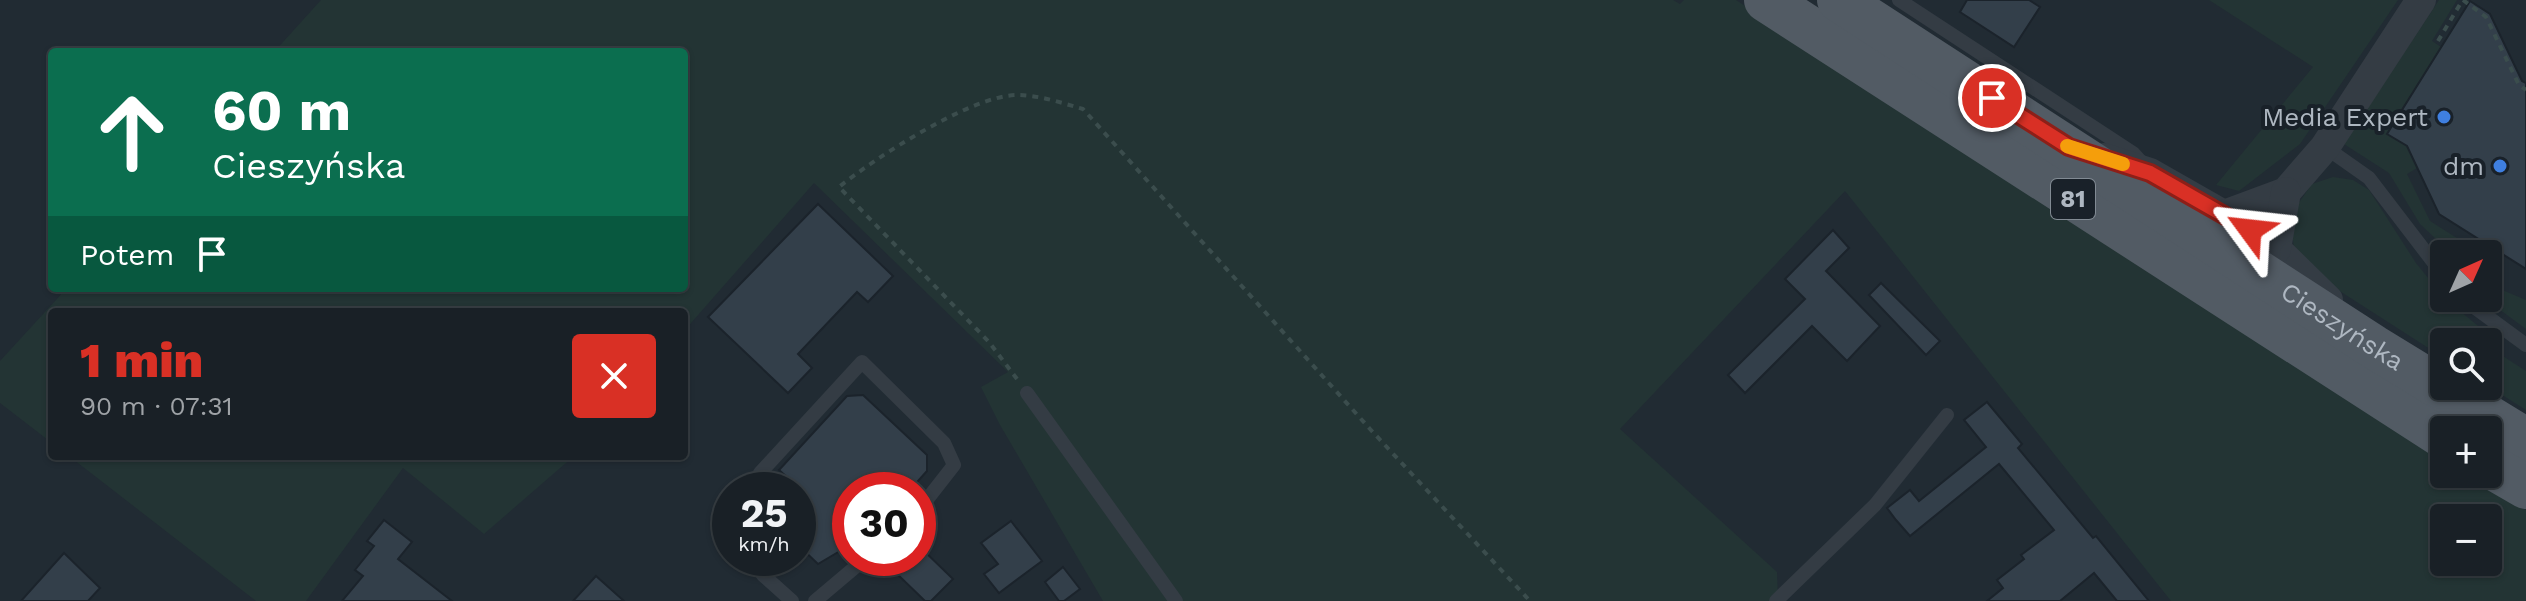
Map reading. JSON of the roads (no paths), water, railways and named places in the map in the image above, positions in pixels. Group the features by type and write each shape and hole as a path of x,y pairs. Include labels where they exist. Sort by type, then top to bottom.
{"main road":[{"name":"Cieszyńska","path":"1766,0 2430,428"},
{"name":"Cieszyńska","path":"1839,0 2374,347 2526,440"},
{"path":"2502,473 2526,487"}],"street":[{"path":"2224,215 2286,192 2325,147 2421,0"},
{"path":"2069,147 2150,173 2276,249 2374,347"},
{"path":"2276,249 2286,192"}],"lane":[{"path":"1899,0 2133,153 2150,173"},
{"path":"2325,147 2369,178 2430,258"},
{"path":"2481,312 2526,345"},
{"path":"761,472 862,362 944,443 954,465 936,488"},
{"path":"1027,393 1176,601"},
{"path":"1776,601 1875,505 1947,415"},
{"path":"764,576 792,601"},
{"path":"815,601 845,576"}],"place":[{"name":"Media Expert","path":"2444,117"},
{"name":"dm","path":"2500,166"}]}
